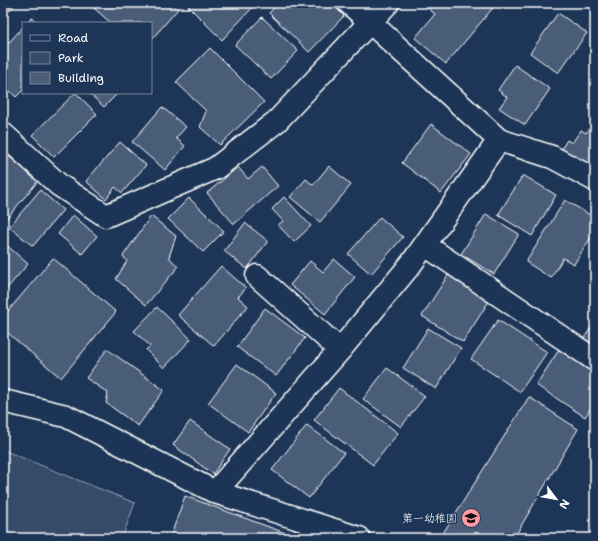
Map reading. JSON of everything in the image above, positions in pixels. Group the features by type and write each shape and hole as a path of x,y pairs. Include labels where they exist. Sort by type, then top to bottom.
{"street":[{"path":"349,3 499,140 552,157 595,180"},
{"path":"3,134 59,185 106,216 216,168 277,121 388,3"},
{"path":"215,492 340,350 411,264 499,140"},
{"path":"425,245 595,360"},
{"path":"257,276 340,350"},
{"path":"3,401 66,416 215,492 359,538"}],"green space":[{"path":"3,450 135,503 122,538 3,538"}],"building":[{"path":"3,3 16,3 8,12 3,8"},
{"path":"88,3 171,3 178,9 152,39 152,22 110,22"},
{"path":"191,3 247,3 252,8 222,40 188,6"},
{"path":"279,3 331,3 344,16 309,52 269,13"},
{"path":"426,3 497,3 446,64 415,38 435,14 424,5"},
{"path":"558,13 587,33 558,73 530,53"},
{"path":"262,17 298,51 271,79 235,45"},
{"path":"32,18 37,22 28,22"},
{"path":"22,28 22,91 16,97 3,84 3,49"},
{"path":"210,48 264,102 220,145 200,127 206,111 176,82"},
{"path":"515,65 550,89 525,125 499,108 507,97 498,90"},
{"path":"74,94 77,94 97,114 54,157 32,135"},
{"path":"90,94 117,94 104,107"},
{"path":"162,107 186,127 176,138 185,146 165,170 132,142"},
{"path":"431,124 471,154 441,193 402,163"},
{"path":"592,125 595,127 595,170 560,151 567,140 572,143 581,130 586,133"},
{"path":"120,142 146,165 122,193 115,187 106,199 86,181"},
{"path":"6,154 38,181 3,223 3,158"},
{"path":"329,166 351,185 320,222 290,197 306,179 313,185"},
{"path":"238,167 248,179 262,167 278,186 234,224 207,193"},
{"path":"523,175 556,195 532,236 498,215"},
{"path":"40,190 63,210 33,246 9,227"},
{"path":"284,197 311,226 294,242 278,225 283,221 272,209"},
{"path":"189,198 224,231 203,252 168,219"},
{"path":"565,200 595,218 595,231 574,264 563,258 551,278 526,262"},
{"path":"486,214 519,234 494,274 461,254"},
{"path":"73,215 97,236 82,254 58,234"},
{"path":"151,216 176,236 169,257 178,267 146,305 116,279 127,261 123,256"},
{"path":"380,217 403,237 371,274 348,254"},
{"path":"245,223 268,241 247,269 224,251"},
{"path":"3,242 28,264 3,293"},
{"path":"53,258 116,312 61,378 3,329 3,317"},
{"path":"334,259 355,277 325,314 290,285 310,261 323,272"},
{"path":"221,266 246,288 238,297 248,306 214,346 178,315"},
{"path":"448,275 489,301 463,342 422,316"},
{"path":"157,307 191,339 164,368 146,350 150,346 134,331"},
{"path":"265,308 305,338 276,376 237,347"},
{"path":"498,320 547,352 520,392 471,359"},
{"path":"595,322 595,349 582,341"},
{"path":"428,328 461,348 436,389 403,368"},
{"path":"562,345 595,367 595,402 585,417 536,385"},
{"path":"107,349 164,390 138,426 106,403 108,393 86,378"},
{"path":"237,364 276,393 248,432 208,403"},
{"path":"387,368 425,396 401,427 363,399"},
{"path":"339,388 398,433 373,465 314,420"},
{"path":"529,397 578,429 514,538 440,538"},
{"path":"190,421 230,449 213,474 173,445"},
{"path":"307,425 344,453 309,498 272,470"},
{"path":"185,496 288,534 287,538 170,538"}],"place":[{"name":"第一幼稚園","path":"471,518"}]}
